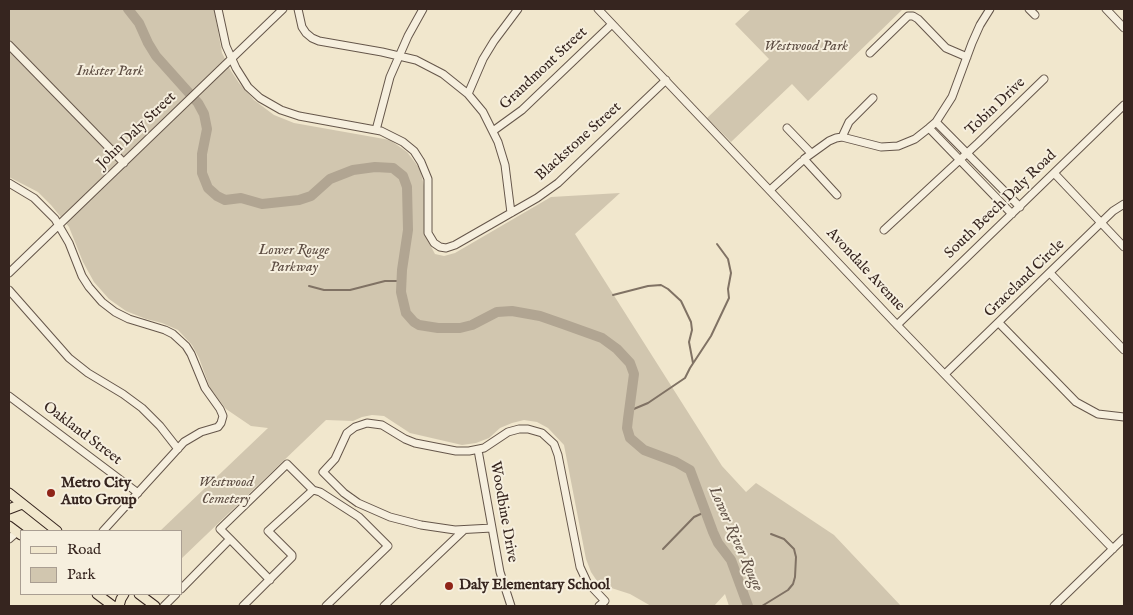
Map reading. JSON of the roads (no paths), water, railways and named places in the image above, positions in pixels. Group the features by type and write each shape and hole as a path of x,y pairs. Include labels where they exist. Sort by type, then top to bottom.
{"main road":[{"path":"9,493 56,530"},
{"path":"9,509 22,504"},
{"path":"9,526 19,533"},
{"path":"98,595 113,606"},
{"path":"140,595 155,606"}],"street":[{"path":"218,9 226,46 239,74 248,87 260,98 272,106 308,119 376,130 385,93 399,55 423,9"},
{"name":"John Daly Street","path":"9,273 284,9"},
{"path":"298,9 303,30 315,40 399,55 416,60 436,69 468,94 483,112 493,131 505,165 511,213"},
{"path":"468,94 483,59 518,9"},
{"name":"Avondale Avenue","path":"598,9 945,374 1120,545"},
{"path":"837,195 804,159 829,140 842,137 881,147 898,146 915,139 929,128 936,122 952,97 980,25 990,9"},
{"path":"1030,9 1035,15"},
{"path":"1107,9 1124,28"},
{"path":"870,54 908,16 913,16 946,48 967,58"},
{"name":"Grandmont Street","path":"493,131 522,110 612,24"},
{"path":"9,45 124,163"},
{"name":"Tobin Drive","path":"884,230 967,154 1044,79"},
{"name":"Blackstone Street","path":"376,130 395,137 414,150 421,162 429,185 429,235 436,245 443,248 451,247 537,198 567,176 666,80"},
{"path":"842,137 849,122 873,98"},
{"name":"South Beech Daly Road","path":"898,325 1124,105"},
{"name":"Tobin Drive","path":"936,122 1020,207"},
{"path":"787,128 812,152"},
{"path":"929,128 1012,214"},
{"path":"770,190 801,162"},
{"path":"1054,173 1124,247"},
{"path":"9,183 40,203 59,225 69,243 82,276 102,302 128,319 173,334 186,346 205,388 222,411 222,421 218,427 194,436 178,449 104,530"},
{"name":"Graceland Circle","path":"945,374 1113,211 1124,204"},
{"path":"1050,273 1124,350"},
{"path":"9,290 69,358 88,373 142,408 160,426 178,449"},
{"path":"999,323 1076,402 1098,414 1124,417"},
{"name":"Oakland Street","path":"9,396 138,494"},
{"path":"492,528 464,530 421,525 380,514 350,498 323,472 335,459 347,433 355,427 367,423 382,425 405,439 420,445 456,451 478,450 490,445 508,432 519,429 538,431 551,440 558,454 580,567 587,582 602,604"},
{"name":"Woodbine Drive","path":"478,450 500,572 511,606"},
{"path":"270,580 220,529 287,464 312,490 320,492 359,518 388,546 326,606"},
{"path":"243,606 292,557 268,531 312,490"},
{"path":"384,606 464,530"},
{"path":"9,540 19,533"},
{"path":"182,588 230,539"},
{"path":"1054,606 1120,545"},
{"path":"164,606 175,595"}],"waterway":[{"name":"Lower River Rouge","path":"128,9 139,23 156,56 198,103 204,114 207,129 202,154 202,173 208,188 217,196 225,200 241,198 262,204 299,200 311,196 330,179 353,170 375,167 393,168 403,176 407,187 408,230 401,292 406,313 414,322 419,325 438,328 460,328 472,325 497,312 512,311 540,316 602,338 617,349 630,363 634,374 627,428 630,438 644,450 676,462 690,470 713,532 718,543 731,560 748,606"},
{"path":"629,411 648,403 685,378 711,336 729,298 728,289 731,273 728,259 717,244"},
{"path":"309,286 324,290 350,290 385,281 400,281"},
{"path":"613,295 648,286 661,285 668,289 681,301 691,322 692,330 689,342 693,363"},
{"path":"663,549 694,517 705,512"},
{"path":"762,606 788,590 793,584 795,577 796,557 794,549 784,539 771,534"}],"place":[{"name":"Metro City Auto Group","path":"51,493"},
{"name":"Daly Elementary School","path":"449,586"}],"park label":[{"name":"Westwood Park","path":"806,47"},
{"name":"Inkster Park","path":"110,72"},
{"name":"Lower Rouge Parkway","path":"294,260"},
{"name":"Westwood Cemetery","path":"226,492"}]}
